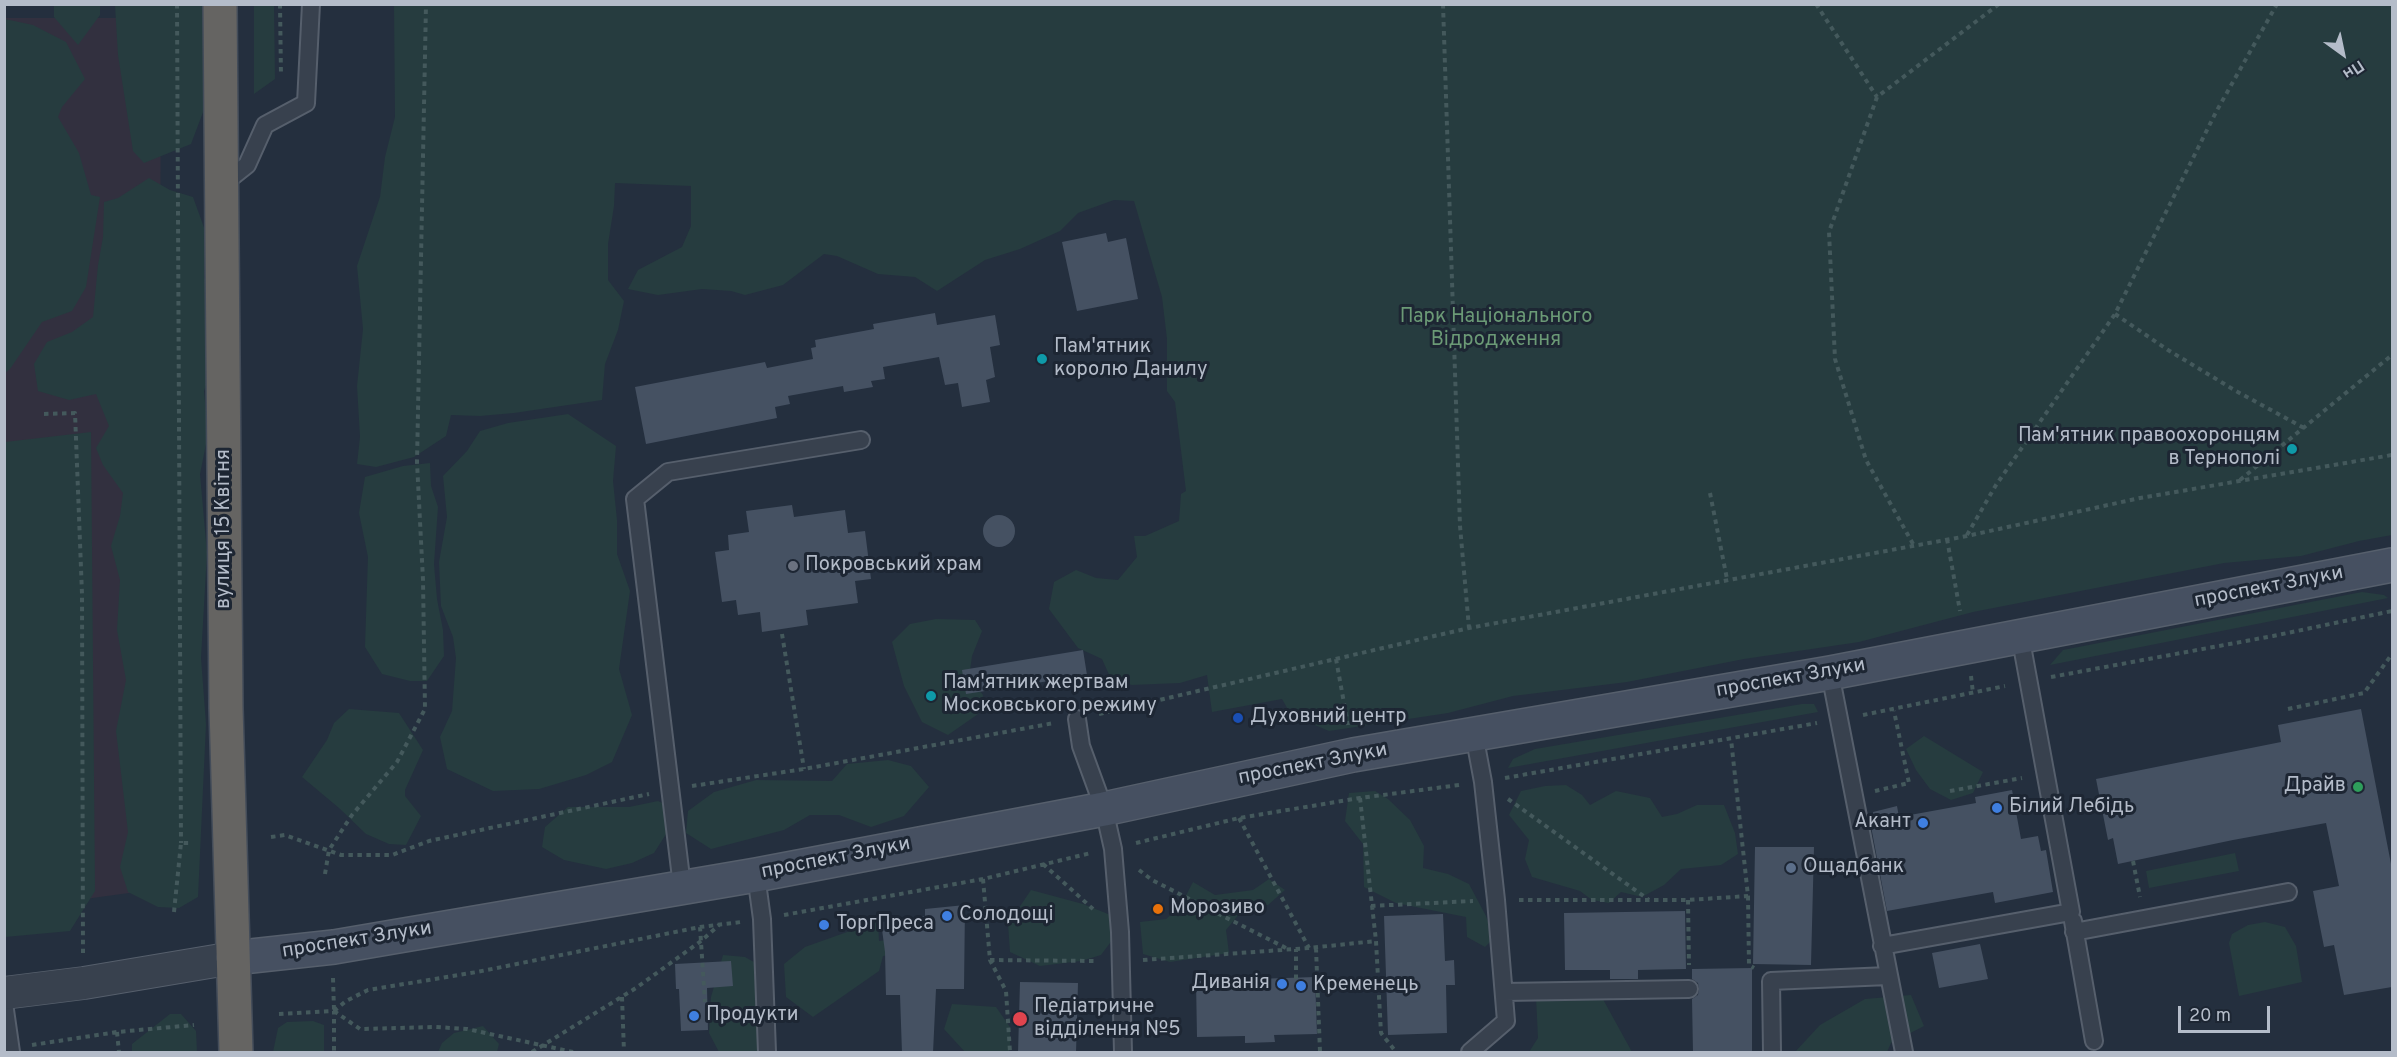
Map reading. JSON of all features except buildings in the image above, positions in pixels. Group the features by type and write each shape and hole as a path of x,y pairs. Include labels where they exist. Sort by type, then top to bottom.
{"highway":[{"name":"вулиця 15 Квітня","path":"220,4 226,708 236,1053"}],"main road":[{"name":"проспект Злуки","path":"233,958 334,947 756,875 1104,808 1342,758 1830,673 2392,565"}],"street":[{"path":"4,993 84,983 233,958"}],"lane":[{"path":"223,184 247,165 265,125 306,103 311,4"},
{"path":"682,886 635,499 668,472 861,440"},
{"path":"2020,635 2094,1041"},
{"path":"1830,673 1904,1053"},
{"path":"1077,719 1081,746 1104,808 1113,849 1120,932 1123,1053"},
{"path":"1470,1053 1506,1021 1483,782 1474,734"},
{"path":"756,875 762,919 767,1053"},
{"path":"2074,932 2288,892"},
{"path":"1882,946 2071,912"},
{"path":"1773,1053 1771,981 1888,976"},
{"path":"1504,992 1689,989"},
{"path":"4,1003 11,1051"}],"path":[{"path":"174,912 181,843 177,4"},
{"path":"280,4 282,116"},
{"path":"325,874 329,850 352,815 397,762 425,709 423,580 417,462 426,4"},
{"path":"1443,4 1460,526 1469,628"},
{"path":"1816,4 1877,97"},
{"path":"1913,544 1866,460 1835,358 1828,232 1877,97 1999,4"},
{"path":"1967,536 1996,485 2115,314 2216,112 2277,4"},
{"path":"2115,314 2226,385 2304,428"},
{"path":"2237,482 2392,355"},
{"path":"44,414 75,413 82,594 84,983"},
{"path":"271,837 285,835 341,855 392,855 429,841 670,790 804,769 1077,719 1469,628 1913,544 1967,536 2140,498 2392,455"},
{"path":"1710,493 1726,579"},
{"path":"1947,539 1960,611"},
{"path":"279,1014 334,1011 346,1001 368,990 477,972 700,927 762,919 983,879 1239,818 1360,798 1483,782 1894,710 2029,681 2273,636 2392,611"},
{"path":"782,634 804,769"},
{"path":"2288,709 2364,693 2392,654"},
{"path":"1336,659 1348,728"},
{"path":"1971,671 1973,693"},
{"path":"1853,794 1909,783 1894,710"},
{"path":"1731,739 1748,896 1749,964 1771,981"},
{"path":"1950,791 2046,773"},
{"path":"1483,782 1648,900"},
{"path":"1360,798 1376,940 1381,1034 1396,1053"},
{"path":"1239,818 1309,948"},
{"path":"181,843 191,843"},
{"path":"1113,849 1152,880 1287,949"},
{"path":"2133,861 2138,886"},
{"path":"1042,864 1120,932"},
{"path":"983,879 990,960 1006,991 1010,1053"},
{"path":"1371,906 1496,900 1688,900 1748,896"},
{"path":"1688,900 1689,989"},
{"path":"532,1053 541,1045 622,997 701,941 720,924"},
{"path":"700,927 705,1002"},
{"path":"990,960 1121,961 1316,948 1376,940"},
{"path":"1316,948 1320,1053"},
{"path":"1296,949 1296,979"},
{"path":"332,968 334,1053"},
{"path":"622,997 624,1053"},
{"path":"334,1011 360,1029 436,1027 467,1029 573,1053"},
{"path":"11,1051 117,1032 194,1025"},
{"path":"117,1032 119,1053"}],"shaded area":[{"path":"4,18 161,18 158,889 5,910"}],"green space":[{"path":"54,5 100,5 100,15 78,45 54,17"},
{"path":"115,5 204,5 208,99 191,144 144,163 133,151 118,55"},
{"path":"254,5 274,5 275,79 254,94"},
{"name":"Парк Національного Відродження","path":"394,5 2392,5 2392,535 2301,556 2224,563 1973,612 1859,642 1744,659 1627,682 1513,696 1448,713 1329,731 1291,715 1282,699 1212,712 1207,675 1180,683 1132,685 1111,679 1102,659 1078,648 1049,609 1054,582 1076,570 1096,578 1118,580 1137,557 1134,536 1145,536 1179,521 1181,494 1186,491 1175,402 1167,391 1167,339 1162,297 1134,201 1114,200 1078,213 1060,231 1020,249 985,260 937,291 915,277 878,274 837,256 824,254 783,285 745,295 731,291 702,289 658,295 628,289 638,270 682,247 691,226 691,186 615,183 608,244 608,280 624,301 618,330 605,364 602,400 514,413 480,416 451,415 446,436 414,457 376,467 357,464 360,437 357,386 363,329 357,266 380,197 385,157 395,117"},
{"path":"5,19 33,25 66,42 85,79 62,107 58,117 79,153 91,195 100,197 86,287 72,311 42,322 5,373"},
{"path":"149,178 170,190 193,197 206,233 204,277 224,339 204,391 208,434 200,474 207,553 201,658 206,724 198,897 179,908 158,907 128,892 120,867 128,832 116,731 126,680 117,630 120,580 111,546 120,516 123,493 103,465 96,448 109,426 96,394 69,400 38,391 34,364 47,342 72,332 93,317 103,237 104,202 118,198"},
{"path":"568,414 616,446 613,481 617,520 617,554 630,591 619,669 632,715 612,762 586,775 539,789 493,791 447,769 440,737 452,711 456,658 453,637 441,606 439,562 447,517 443,476 467,451 480,431 508,423"},
{"path":"91,432 95,891 70,931 5,937 5,442"},
{"path":"430,463 431,486 438,507 434,564 443,630 444,656 427,681 410,681 382,674 365,647 368,557 359,513 365,477 403,466"},
{"path":"2362,592 2384,595 2388,598 2050,665 2063,650"},
{"path":"936,619 975,620 982,631 972,656 969,678 983,695 981,712 948,735 922,722 904,686 892,642 910,624"},
{"path":"1802,704 1814,704 1818,712 1508,768 1513,759 1535,749"},
{"path":"349,709 399,713 423,750 405,790 405,796 421,816 406,845 389,844 366,834 302,777 327,740 334,723"},
{"path":"1924,736 1983,772 1973,793 1951,800 1930,789 1916,770 1906,749"},
{"path":"888,760 911,766 929,787 904,816 871,827 839,815 810,815 784,830 711,849 686,833 688,811 714,792 756,780 832,781 847,764"},
{"path":"1566,785 1582,795 1590,805 1616,791 1650,798 1662,817 1677,814 1697,805 1724,805 1735,833 1738,854 1721,865 1681,869 1664,885 1642,897 1621,892 1609,903 1592,900 1580,891 1532,877 1525,859 1529,840 1509,815 1521,791"},
{"path":"1375,791 1388,799 1410,820 1424,846 1423,868 1448,874 1469,884 1486,916 1494,938 1485,947 1467,937 1466,917 1396,903 1364,887 1363,844 1345,821 1349,793"},
{"path":"658,801 672,808 668,831 654,853 632,863 606,869 564,860 542,847 545,827 568,807 629,807"},
{"path":"2235,853 2239,871 2149,888 2146,871"},
{"path":"1269,879 1285,890 1268,905 1244,908 1226,930 1229,953 1170,962 1143,954 1140,922 1166,919 1180,907 1193,882 1215,895 1253,890"},
{"path":"1031,890 1083,904 1113,916 1116,935 1101,955 1081,961 1040,966 1010,952 1008,924"},
{"path":"878,921 879,941 944,933 930,952 883,956 879,971 813,1017 786,997 784,964 805,947"},
{"path":"2265,922 2285,927 2296,946 2302,982 2239,996 2229,943 2232,934 2248,925"},
{"path":"723,955 745,957 768,970 773,1052 719,1052 709,1033 711,997"},
{"path":"1599,992 1632,1052 1529,1052 1538,1038 1536,997"},
{"path":"1911,995 1924,1026 1891,1043 1887,1052 1795,1052 1820,1025 1865,999"},
{"path":"952,1004 996,1007 1010,1027 1008,1052 965,1052 944,1029"},
{"path":"170,1014 181,1014 196,1031 197,1052 132,1052 132,1044"},
{"path":"313,1021 324,1025 324,1052 273,1052 278,1028 287,1022"},
{"path":"483,1026 499,1044 497,1052 438,1052 442,1043 454,1033"}],"place":[{"name":"Пам'ятник королю Данилу","path":"1042,359"},
{"name":"Пам'ятник правоохоронцям в Тернополі","path":"2292,449"},
{"name":"Покровський храм","path":"793,566"},
{"name":"Пам'ятник жертвам Московського режиму","path":"931,696"},
{"name":"Духовний центр","path":"1238,718"},
{"name":"Драйв","path":"2358,787"},
{"name":"Білий Лебідь","path":"1997,808"},
{"name":"Акант","path":"1923,823"},
{"name":"Ощадбанк","path":"1791,868"},
{"name":"Морозиво","path":"1158,909"},
{"name":"Солодощі","path":"947,916"},
{"name":"ТоргПреса","path":"824,925"},
{"name":"Диванія","path":"1282,984"},
{"name":"Кременець","path":"1301,986"},
{"name":"Продукти","path":"694,1016"},
{"name":"Педіатричне відділення №5","path":"1020,1019"}]}
